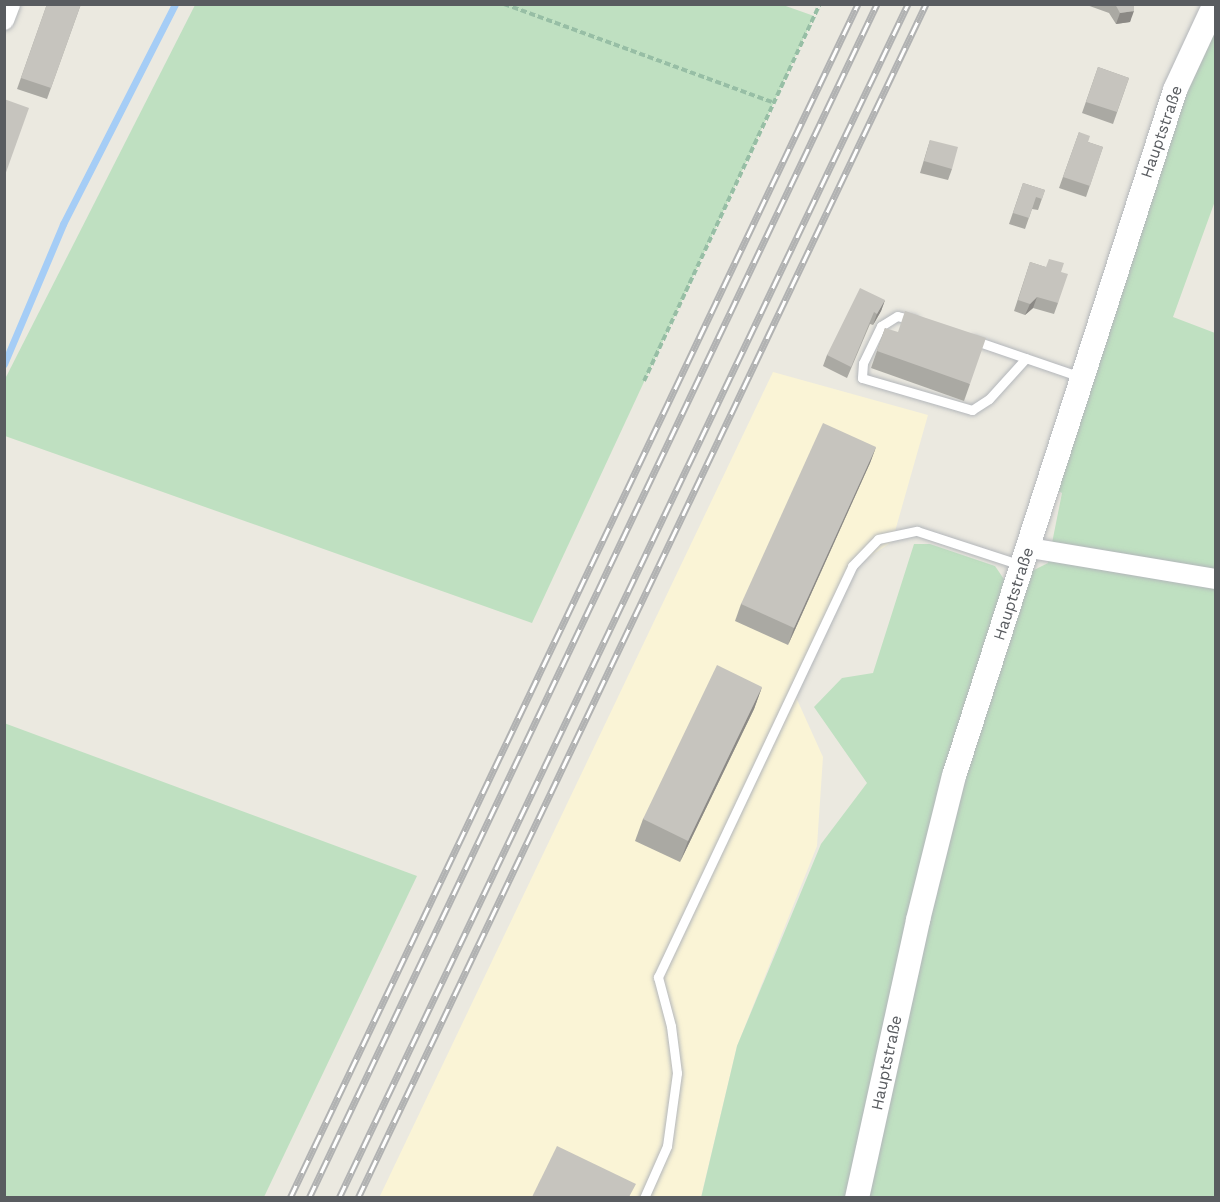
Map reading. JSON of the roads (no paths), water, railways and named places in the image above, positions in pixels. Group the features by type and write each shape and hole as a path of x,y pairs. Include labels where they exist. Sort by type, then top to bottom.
{"street":[{"path":"4,20 10,4"},
{"name":"Hauptstraße","path":"857,1197 918,920 954,776 1027,557 1081,377 1175,90 1215,4"},
{"path":"1027,557 1215,579"}],"lane":[{"path":"920,322 897,316 881,326 863,363 862,378 972,410 989,399 1026,358"},
{"path":"963,336 1081,377"},
{"path":"644,1197 667,1146 677,1073 671,1026 657,977 852,566 878,539 917,531 1027,557"}],"waterway":[{"path":"4,364 63,224 175,4"}],"railway":[{"path":"290,1198 858,4"},
{"path":"309,1198 877,4"},
{"path":"339,1198 908,4"},
{"path":"358,1198 926,4"}]}
